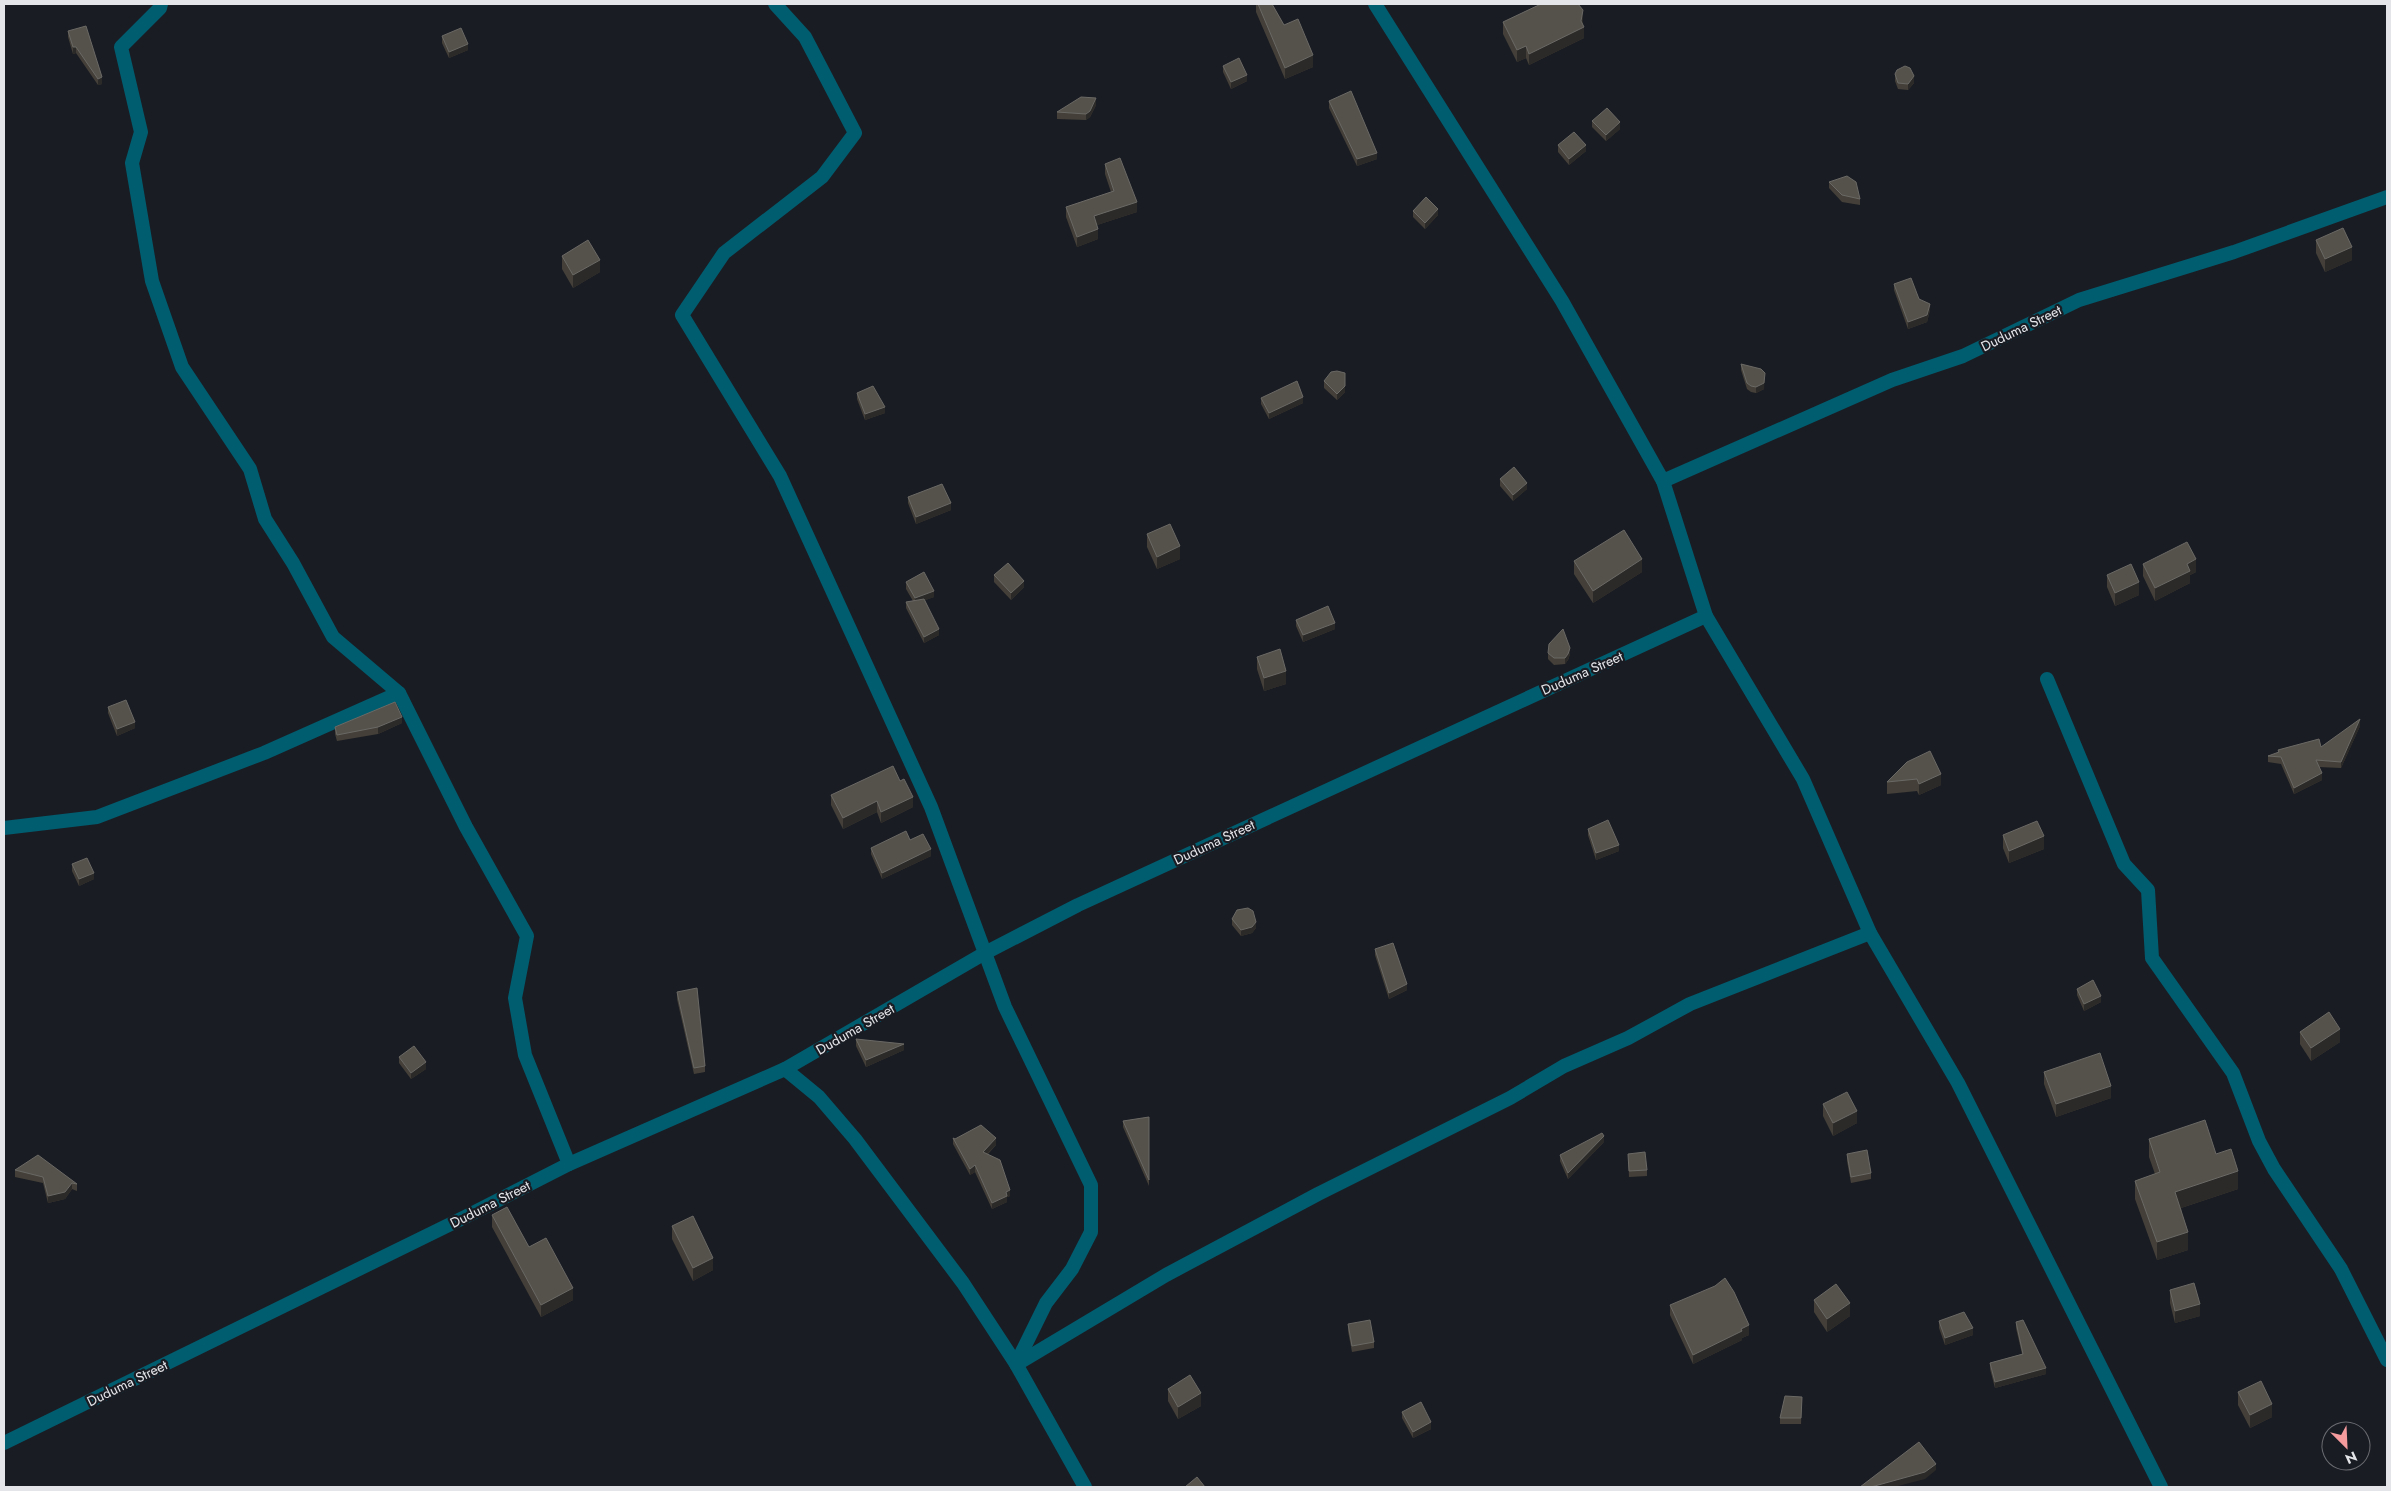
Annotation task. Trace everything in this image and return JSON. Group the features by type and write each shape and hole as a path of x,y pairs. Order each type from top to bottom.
{"street":[{"path":"161,4 160,8 122,47 141,132 132,163 152,281 182,367 250,469 265,519 293,563 333,637 399,693 466,827 527,936 514,998 525,1055 569,1164"},
{"path":"775,4 805,37 855,133 822,177 724,254 682,314 780,476 931,807 1006,1007 1091,1186 1091,1232 1072,1269 1046,1304 1016,1364"},
{"path":"1375,4 1557,293 1663,481 1706,616 1804,779 1870,933 1958,1083 2161,1487"},
{"name":"Duduma Street","path":"1663,481 1892,380 1963,356 2079,300 2234,252 2387,197"},
{"name":"Duduma Street","path":"4,1443 569,1164 785,1069 985,953 1078,905 1706,616"},
{"path":"2047,679 2124,864 2148,890 2152,958 2233,1072 2259,1141 2274,1169 2341,1269 2387,1360"},
{"path":"4,828 97,817 264,753 399,693"},
{"path":"1016,1364 1166,1275 1318,1194 1510,1098 1564,1066 1628,1038 1690,1004 1870,933"},
{"path":"785,1069 819,1097 855,1139 963,1284 1016,1364 1085,1487"}],"building":[{"path":"1258,4 1272,4 1284,25 1298,19 1313,55 1285,68"},
{"path":"1541,4 1578,4 1583,10 1581,21 1584,27 1529,54 1526,46 1517,50 1503,22"},
{"path":"86,26 102,77 98,79 76,47 73,47 68,31"},
{"path":"461,28 468,44 449,52 442,36"},
{"path":"1239,58 1247,75 1231,82 1223,66"},
{"path":"1905,66 1910,68 1914,76 1908,84 1898,83 1895,74 1897,70"},
{"path":"1351,91 1377,153 1357,159 1329,101"},
{"path":"1081,97 1096,98 1090,111 1086,114 1057,112"},
{"path":"1607,108 1620,122 1606,135 1592,121"},
{"path":"1574,132 1586,145 1569,159 1558,145"},
{"path":"1120,158 1137,202 1094,216 1098,229 1077,237 1066,207 1114,191 1105,164"},
{"path":"1847,176 1856,182 1860,199 1842,195 1829,182"},
{"path":"1426,197 1438,209 1425,223 1413,211"},
{"path":"2343,228 2352,247 2325,259 2316,240"},
{"path":"588,240 600,260 573,275 562,256"},
{"path":"1911,278 1919,299 1930,304 1927,315 1908,322 1894,284"},
{"path":"1741,364 1761,369 1765,373 1764,383 1756,387 1747,383"},
{"path":"1331,372 1345,373 1345,386 1337,394 1324,381"},
{"path":"1297,381 1303,397 1269,413 1261,398"},
{"path":"873,386 885,407 865,414 857,393"},
{"path":"1514,467 1527,483 1513,495 1500,479"},
{"path":"942,484 951,503 916,517 908,497"},
{"path":"1170,524 1180,546 1157,557 1147,534"},
{"path":"1624,530 1642,559 1593,591 1574,561"},
{"path":"2187,542 2196,559 2187,564 2190,571 2155,588 2143,564"},
{"path":"1008,563 1024,581 1011,593 994,575"},
{"path":"2131,564 2139,582 2115,593 2107,575"},
{"path":"924,572 934,591 915,598 906,582"},
{"path":"924,599 939,629 924,637 906,602"},
{"path":"1328,606 1335,623 1303,635 1296,620"},
{"path":"1563,629 1570,648 1565,658 1554,658 1548,653 1549,644"},
{"path":"1280,649 1286,671 1264,678 1257,657"},
{"path":"126,700 135,722 117,729 108,707"},
{"path":"395,702 402,717 378,727 337,735 335,727"},
{"path":"2360,719 2341,762 2316,760 2322,773 2294,788 2281,757 2268,756 2279,752 2278,750 2319,739 2321,747"},
{"path":"1930,751 1941,774 1919,784 1917,779 1887,782 1907,762"},
{"path":"893,766 900,781 904,779 913,797 881,812 877,801 843,818 831,795"},
{"path":"1608,820 1619,845 1596,853 1588,829"},
{"path":"2037,821 2044,836 2009,851 2003,835"},
{"path":"906,831 910,840 923,834 931,849 882,873 871,848"},
{"path":"87,858 94,873 79,879 72,864"},
{"path":"1248,908 1253,911 1256,922 1252,927 1241,930 1232,919 1237,910"},
{"path":"1393,943 1407,984 1389,993 1375,949"},
{"path":"2093,980 2101,996 2084,1004 2077,989"},
{"path":"697,988 705,1066 694,1068 677,992"},
{"path":"2329,1012 2340,1029 2311,1048 2300,1032"},
{"path":"856,1039 904,1044 866,1060"},
{"path":"414,1046 426,1062 411,1073 399,1057"},
{"path":"2100,1053 2111,1086 2056,1104 2044,1072"},
{"path":"1847,1092 1857,1111 1833,1123 1823,1104"},
{"path":"1149,1117 1149,1180 1123,1121"},
{"path":"2205,1120 2216,1154 2231,1149 2238,1171 2175,1192 2188,1232 2157,1242 2135,1181 2160,1172 2149,1139"},
{"path":"981,1125 996,1138 983,1152 1000,1160 1010,1190 1006,1192 1007,1196 992,1203 975,1165 970,1169 953,1138 955,1139"},
{"path":"1602,1133 1604,1136 1568,1173 1560,1155"},
{"path":"1867,1150 1871,1173 1851,1177 1847,1154"},
{"path":"1645,1152 1647,1170 1629,1171 1628,1154"},
{"path":"38,1155 77,1184 72,1183 65,1192 48,1196 43,1177 15,1170"},
{"path":"507,1207 529,1247 546,1238 573,1288 541,1305 492,1215"},
{"path":"693,1216 713,1258 693,1268 672,1226"},
{"path":"1725,1278 1734,1292 1749,1325 1741,1329 1742,1331 1693,1355 1670,1305 1715,1286"},
{"path":"2194,1283 2200,1304 2175,1311 2170,1290"},
{"path":"1836,1284 1850,1303 1827,1319 1814,1300"},
{"path":"1964,1312 1973,1328 1945,1338 1939,1321"},
{"path":"1370,1320 1374,1342 1352,1346 1348,1324"},
{"path":"2023,1320 2046,1368 1995,1382 1990,1363 2023,1354 2016,1322"},
{"path":"1190,1375 1201,1393 1178,1407 1168,1389"},
{"path":"2261,1381 2272,1404 2250,1415 2238,1392"},
{"path":"1785,1396 1802,1397 1801,1418 1780,1418"},
{"path":"1421,1402 1431,1422 1413,1432 1402,1412"},
{"path":"1919,1442 1936,1464 1925,1472 1871,1487 1860,1487"},
{"path":"1197,1477 1205,1487 1185,1487"}]}
